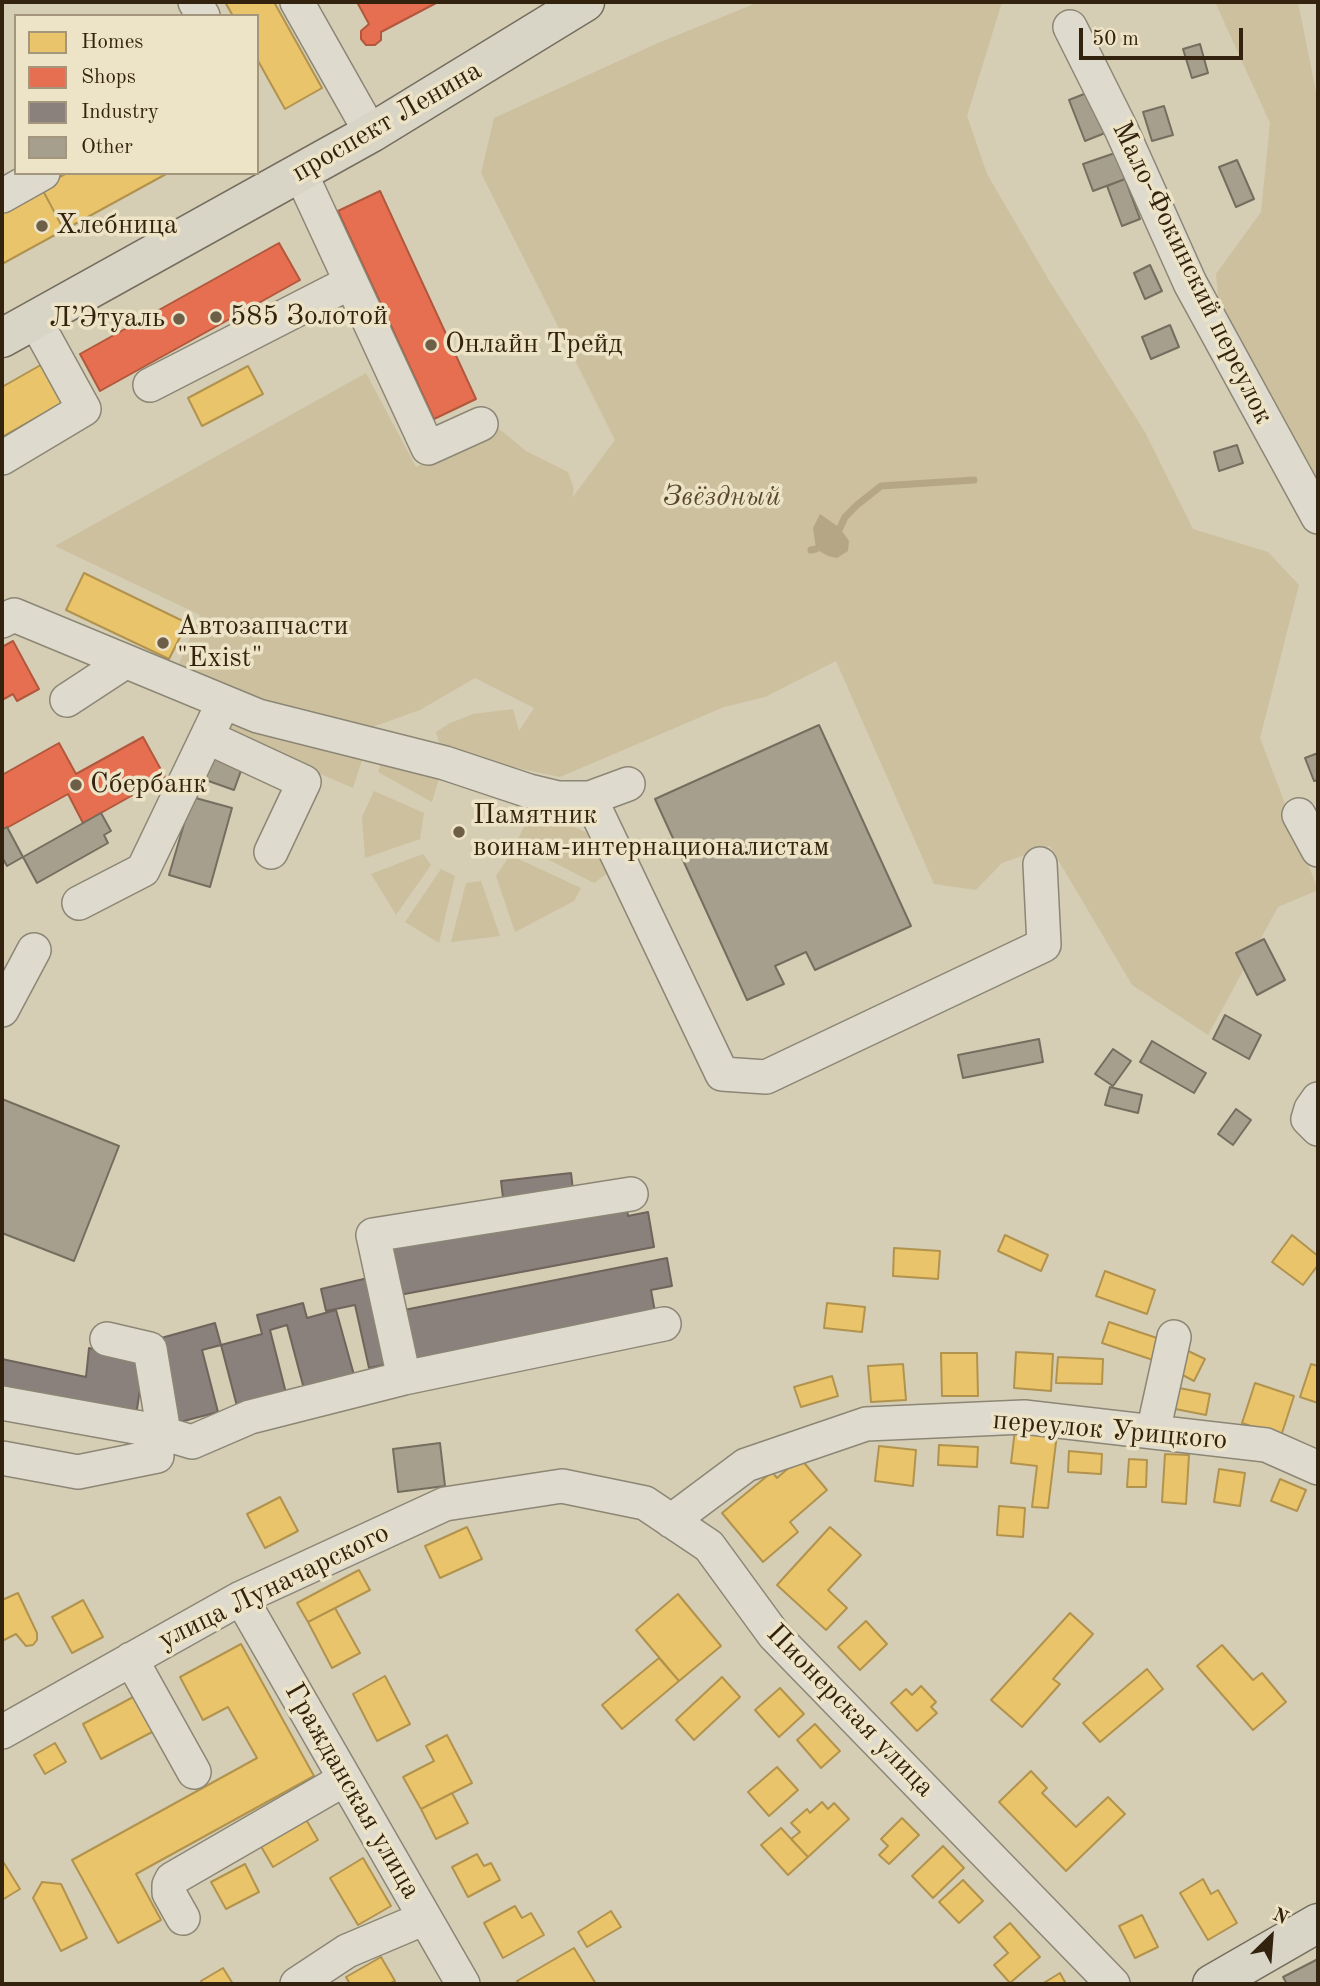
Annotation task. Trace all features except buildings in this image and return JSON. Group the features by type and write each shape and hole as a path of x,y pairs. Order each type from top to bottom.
{"main road":[{"name":"проспект Ленина","path":"2,338 371,133 585,2"},
{"path":"1212,1984 1318,1923"}],"street":[{"path":"298,2 371,133"},
{"name":"Мало-Фокинский переулок","path":"1070,27 1121,129 1190,283 1318,517"},
{"path":"300,172 428,448 481,425"},
{"path":"2,196 39,175"},
{"path":"150,385 351,282"},
{"path":"2,458 85,409 35,320"},
{"path":"2,621 14,615 258,716 445,763 539,794 558,798 590,798 628,784"},
{"path":"67,700 125,662"},
{"path":"79,903 144,870 223,703"},
{"path":"207,737 304,782 271,852"},
{"path":"590,798 722,1074 766,1077 1044,945 1040,864"},
{"path":"1299,815 1318,850"},
{"path":"2,1010 34,950"},
{"path":"1318,1100 1308,1119 1318,1129"},
{"path":"404,1378 373,1235 631,1194"},
{"path":"2,1403 152,1430 192,1442 250,1418 404,1378 664,1324"},
{"path":"1153,1432 1174,1337"},
{"path":"107,1339 150,1349 162,1421 152,1430"},
{"name":"переулок Урицкого","path":"671,1521 746,1465 866,1424 1024,1417 1266,1445 1318,1468"},
{"path":"2,1458 78,1472 157,1456 152,1430"},
{"name":"Пионерская улица","path":"562,1486 645,1503 709,1546 774,1635 1113,1984"},
{"name":"улица Луначарского","path":"2,1732 241,1598 445,1504 562,1486"},
{"name":"Гражданская улица","path":"241,1598 463,1984"},
{"path":"131,1660 194,1772"},
{"path":"183,1919 169,1893 172,1880 345,1779"},
{"path":"297,1984 347,1951 425,1918"}],"green space":[{"name":"Звёздный","path":"759,2 1002,2 967,116 987,174 1050,282 1145,432 1193,529 1268,552 1299,585 1260,738 1318,890 1278,907 1208,1035 1132,985 1050,846 1002,863 976,890 934,884 836,661 765,697 724,707 560,777 512,767 479,769 441,749 436,732 473,714 513,709 519,731 534,708 475,678 420,710 364,730 174,675 200,615 55,546 366,373 416,467 498,428 526,451 568,472 574,489 572,498 615,440 481,173 494,118 658,43"},
{"path":"1215,2 1298,2 1318,102 1318,490 1221,327 1216,274 1261,212 1270,123"},
{"path":"236,718 365,751 353,788 225,733"},
{"path":"382,760 440,775 432,802 378,772"},
{"path":"374,791 424,813 420,839 365,858 362,817"},
{"path":"533,808 594,836 609,872 594,883 516,843"},
{"path":"423,854 431,865 396,915 371,874"},
{"path":"510,855 581,888 574,901 515,932 496,876"},
{"path":"441,869 455,876 439,943 405,922"},
{"path":"481,881 500,936 451,942 466,883"}],"shaded area":[{"path":"820,514 840,528 849,541 848,551 837,558 816,549 813,528"}],"waterway":[{"path":"840,528 845,517 881,486 974,480"},
{"path":"811,550 816,549"}],"place":[{"name":"Хлебница","path":"42,226"},
{"name":"585 Золотой","path":"216,317"},
{"name":"Л’Этуаль","path":"179,319"},
{"name":"Онлайн Трейд","path":"431,345"},
{"name":"Автозапчасти \"Exist\"","path":"163,643"},
{"name":"Сбербанк","path":"76,785"},
{"name":"Памятник воинам-интернационалистам","path":"459,832"}]}
